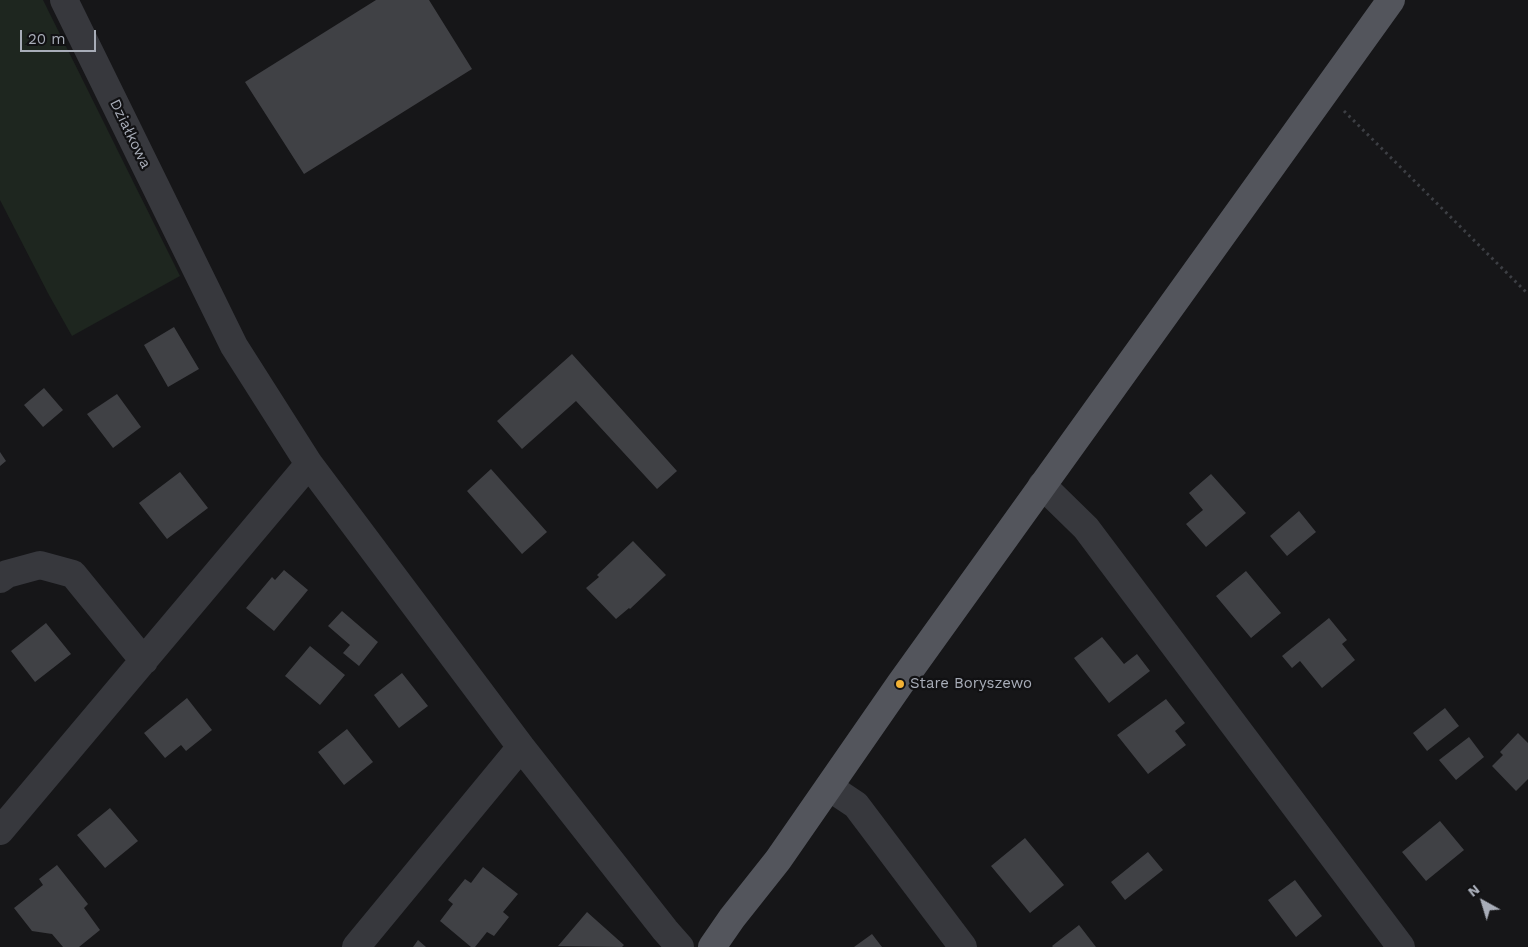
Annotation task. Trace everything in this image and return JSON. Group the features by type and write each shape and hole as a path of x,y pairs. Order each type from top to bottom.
{"main road":[{"path":"712,947 732,918 778,860 900,684 1391,0"}],"street":[{"name":"Działkowa","path":"64,0 234,346 309,464 521,746 680,947"},
{"path":"0,831 309,464"},
{"path":"1042,485 1086,528 1400,947"},
{"path":"0,579 7,574 40,565 73,574 144,661"},
{"path":"356,947 521,746"},
{"path":"829,787 856,805 963,947"}],"path":[{"path":"1325,92 1528,294"}],"shaded area":[{"path":"0,0 43,0 180,276 72,336 0,200"}],"building":[{"path":"376,0 429,0 472,69 304,174 245,82"},
{"path":"174,327 199,369 168,387 144,345"},
{"path":"572,354 677,471 657,489 576,401 522,449 497,421"},
{"path":"44,388 63,410 43,427 24,405"},
{"path":"117,394 141,427 113,448 87,414"},
{"path":"0,452 6,461 0,466"},
{"path":"491,469 547,532 522,554 467,491"},
{"path":"180,472 208,508 167,539 139,503"},
{"path":"1211,474 1246,513 1206,547 1186,524 1203,510 1189,493"},
{"path":"1299,511 1316,532 1287,556 1270,536"},
{"path":"633,541 666,575 630,609 616,619 586,588"},
{"path":"284,570 308,590 274,631 246,608 272,577 275,580"},
{"path":"1246,571 1281,613 1251,638 1216,596"},
{"path":"342,611 378,642 359,666 343,653 350,645 328,626"},
{"path":"1329,618 1347,640 1342,644 1355,660 1322,688 1300,661 1292,668 1282,656"},
{"path":"46,623 71,654 35,682 11,651"},
{"path":"1102,637 1124,664 1137,654 1150,671 1109,703 1074,658"},
{"path":"310,646 345,675 320,705 285,676"},
{"path":"402,673 428,706 399,728 374,695"},
{"path":"187,698 212,730 186,751 181,745 165,758 144,733"},
{"path":"1166,699 1185,723 1175,731 1186,745 1148,774 1117,735"},
{"path":"1445,708 1459,726 1427,751 1413,733"},
{"path":"347,729 373,762 344,785 318,752"},
{"path":"1518,733 1528,743 1528,779 1516,791 1492,766 1503,755 1500,752"},
{"path":"1469,737 1484,757 1456,780 1439,760"},
{"path":"110,808 138,841 105,868 77,835"},
{"path":"1440,821 1464,850 1426,881 1402,852"},
{"path":"1025,838 1064,885 1030,913 991,866"},
{"path":"1148,852 1163,870 1125,900 1111,882"},
{"path":"57,865 88,904 84,908 100,930 79,947 63,947 52,934 32,931 14,908 43,885 39,879"},
{"path":"483,867 518,894 503,912 509,917 494,936 487,932 475,947 471,947 440,921 453,904 448,900 465,879 471,883"},
{"path":"1295,880 1322,916 1296,937 1268,900"},
{"path":"587,912 624,945 622,947 558,946"},
{"path":"1079,925 1096,947 1052,946"},
{"path":"872,934 882,947 854,947"},
{"path":"418,940 426,947 413,947"}],"place":[{"name":"Stare Boryszewo","path":"900,684"}]}
